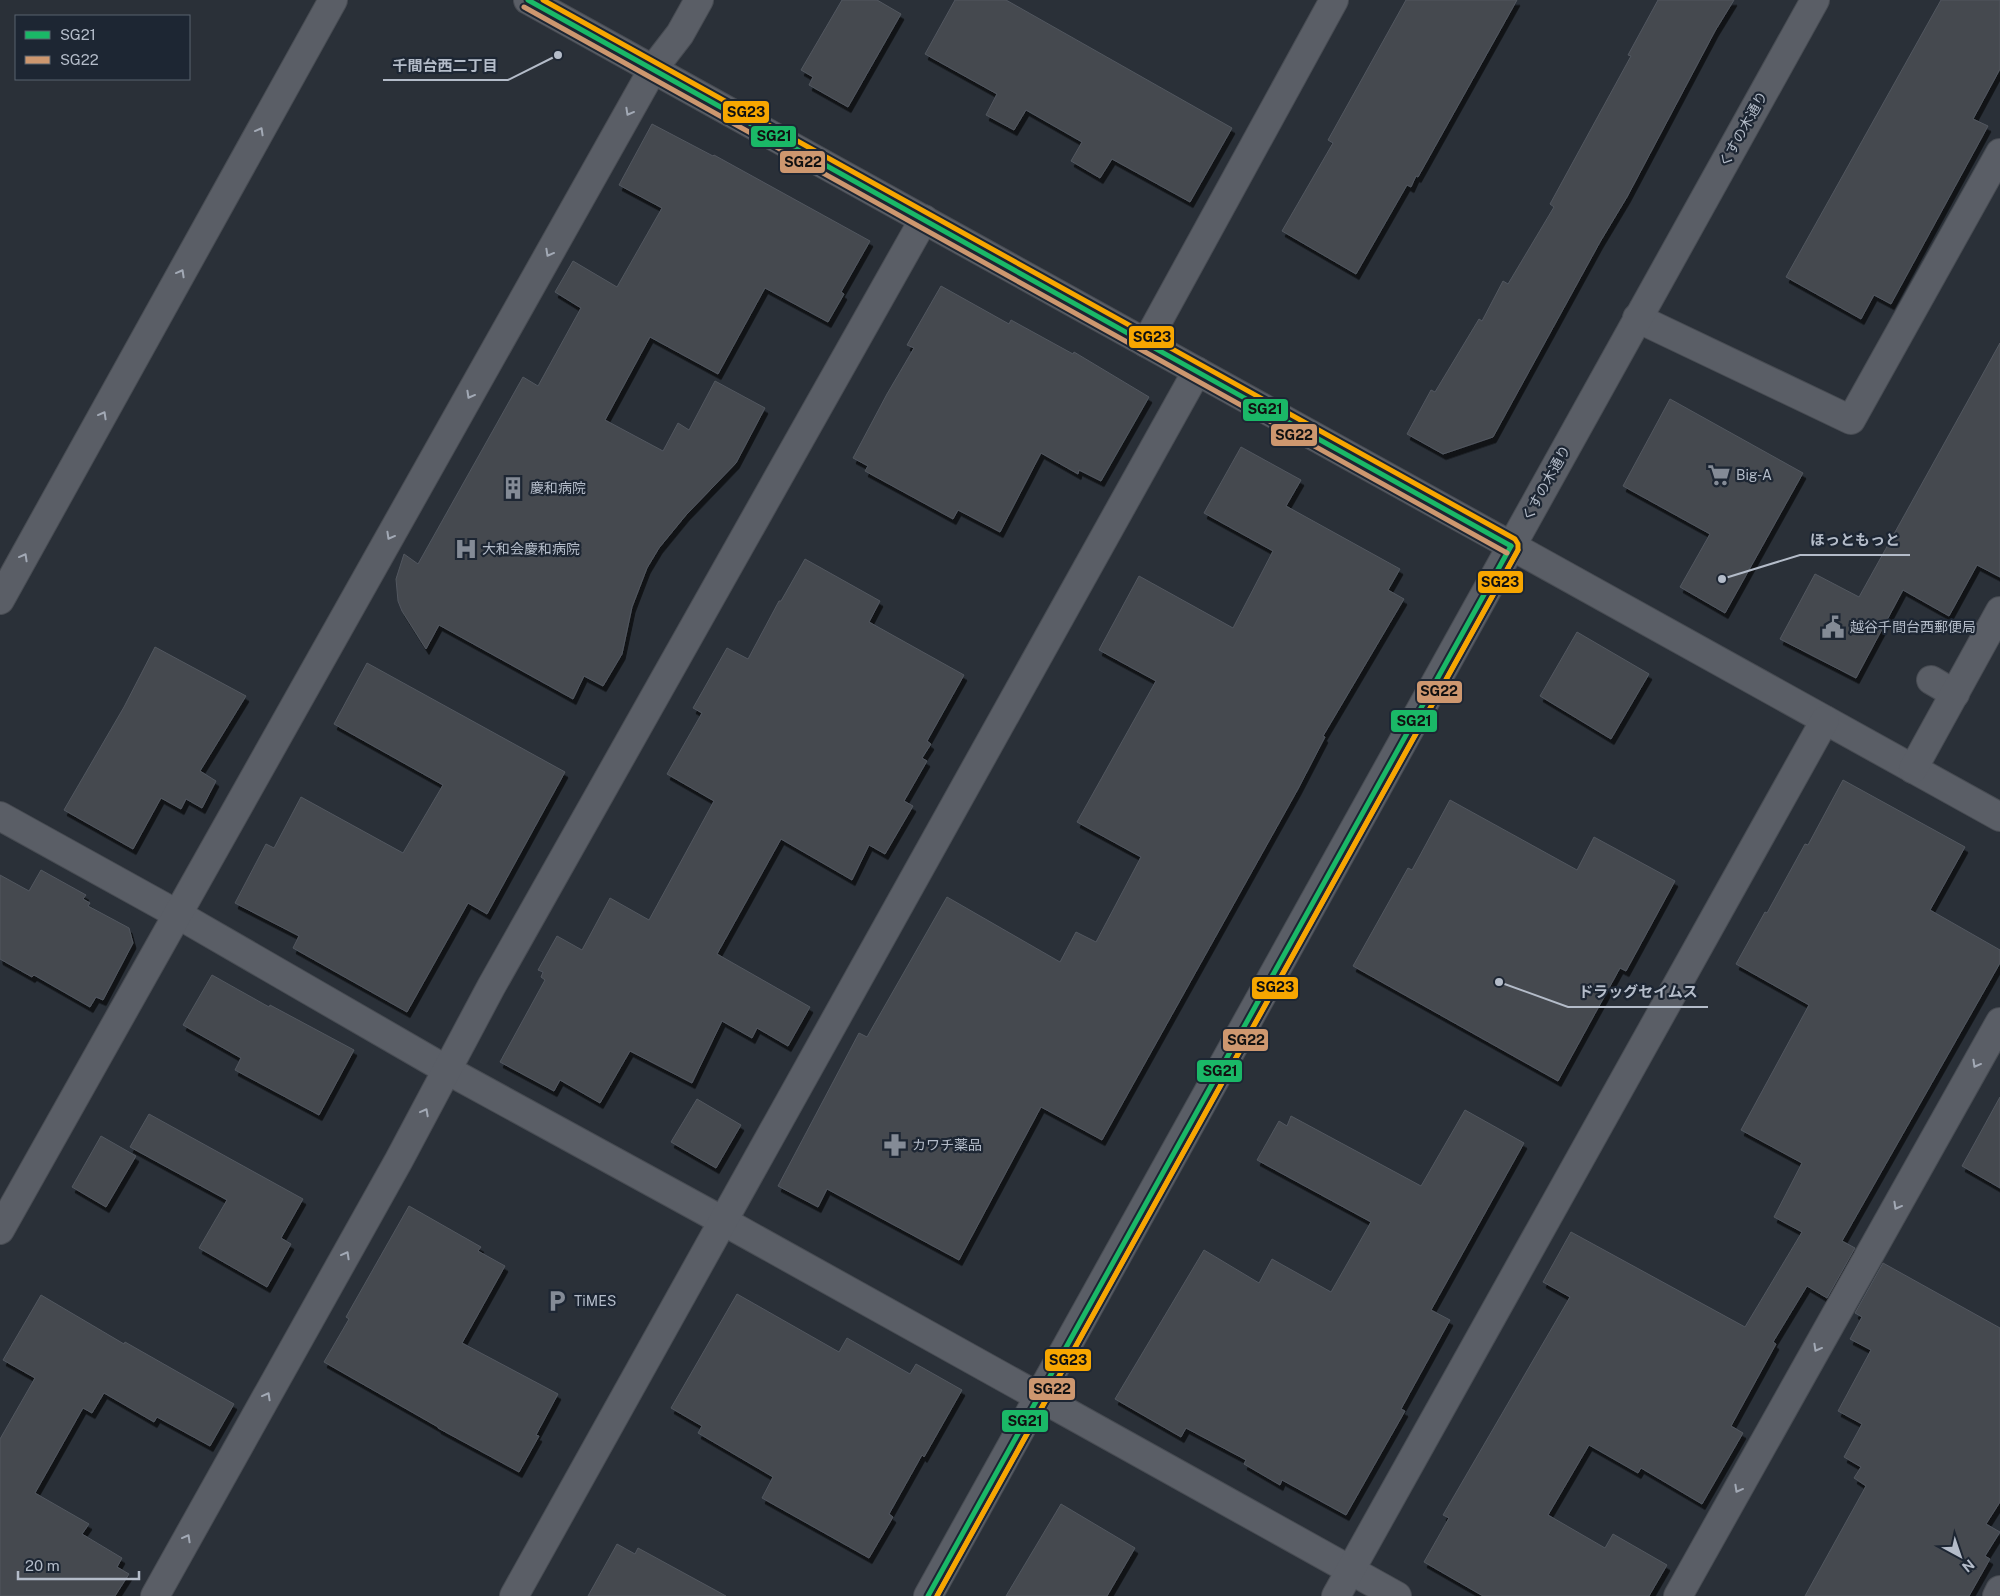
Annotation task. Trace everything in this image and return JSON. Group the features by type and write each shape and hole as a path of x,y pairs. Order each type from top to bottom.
{"street":[{"path":"0,600 333,0"},
{"path":"528,0 2000,817"},
{"path":"0,1230 653,69 680,34 699,0"},
{"path":"1146,343 1334,0"},
{"name":"くすの木通り","path":"928,1596 1815,0"},
{"path":"1637,318 1851,420 2000,153"},
{"path":"155,1596 448,1070 491,987 924,219"},
{"path":"514,1596 1196,371"},
{"path":"1913,769 2000,611"},
{"path":"1931,680 1954,694"},
{"path":"1336,1596 1826,720"},
{"path":"0,816 177,914 448,1070 1397,1596"},
{"path":"1678,1596 2000,1022"},
{"path":"1997,1596 2000,1590"}],"building":[{"path":"842,0 877,0 901,14 848,107 809,85 813,77 801,70"},
{"path":"955,0 1006,0 1232,128 1190,202 1112,159 1100,178 1071,161 1082,142 1026,110 1014,130 986,115 997,94 925,54"},
{"path":"1406,0 1517,0 1418,177 1416,176 1411,187 1407,185 1356,274 1282,231 1333,143 1328,140"},
{"path":"1658,0 1734,0 1715,31 1627,197 1600,242 1493,437 1443,454 1407,434 1431,390 1435,392 1479,319 1482,321 1503,281 1508,284 1554,207 1550,204 1631,56 1628,55"},
{"path":"1941,0 2000,0 2000,69 1973,119 1988,126 1891,304 1874,295 1861,319 1786,277"},
{"path":"652,124 714,155 870,241 841,292 844,294 828,322 765,288 718,374 650,337 605,420 663,451 678,423 689,430 715,381 765,408 736,463 686,515 659,548 647,568 632,607 622,654 603,686 584,676 573,699 439,625 426,649 402,611 398,601 396,579 404,554 418,564 523,377 538,386 581,308 555,292 573,261 617,287 662,208 619,185"},
{"path":"941,286 1009,324 1011,320 1073,354 1074,352 1149,397 1101,481 1079,470 1078,474 1041,453 1000,532 958,510 953,519 865,471 868,466 853,458 914,348 907,345"},
{"path":"2000,343 2000,577 1977,565 1949,616 1903,590 1856,678 1780,639 1815,574 1859,597"},
{"path":"1670,399 1803,473 1725,613 1680,587 1710,534 1623,486"},
{"path":"1241,447 1301,480 1286,506 1400,569 1388,590 1404,599 1323,736 1325,737 1298,789 1102,1140 1041,1107 959,1260 827,1189 818,1207 778,1186 859,1033 867,1037 947,897 1060,962 1076,932 1096,942 1141,857 1077,822 1156,681 1099,650 1139,576 1233,628 1273,551 1204,513"},
{"path":"805,559 880,601 869,622 964,675 927,741 931,744 922,758 927,761 904,801 913,806 885,854 869,845 852,880 781,839 717,954 810,1007 788,1046 757,1028 752,1038 722,1021 692,1083 630,1051 600,1103 560,1080 554,1091 500,1062 545,980 541,977 543,972 538,970 557,936 582,950 610,898 649,920 714,801 667,774 702,713 693,708 727,648 748,659 779,601 781,601"},
{"path":"1577,632 1649,674 1611,739 1540,696"},
{"path":"155,647 246,696 200,771 216,781 202,808 186,799 181,809 161,798 133,849 64,810 124,707"},
{"path":"367,663 565,772 487,914 468,903 407,1012 293,948 299,936 235,903 266,844 274,848 301,797 403,853 443,785 334,724"},
{"path":"1843,780 1965,847 1930,910 2000,950 2000,963 1842,1241 1855,1248 1827,1298 1807,1286 1773,1342 1776,1344 1731,1426 1743,1433 1702,1504 1641,1468 1638,1473 1589,1445 1548,1515 1605,1548 1613,1534 1667,1565 1649,1596 1483,1596 1424,1562 1449,1518 1443,1515 1570,1297 1543,1282 1571,1232 1745,1327 1802,1232 1774,1217 1802,1163 1741,1130 1809,1005 1736,964 1805,844 1808,845"},
{"path":"1450,800 1577,870 1594,837 1675,881 1626,971 1620,968 1558,1081 1353,966 1408,868 1412,870"},
{"path":"41,870 86,895 83,899 90,903 88,906 129,928 133,943 103,1000 96,997 90,1007 34,975 32,977 0,959 0,875 29,891"},
{"path":"212,975 269,1007 270,1005 354,1050 319,1115 235,1070 241,1058 183,1025"},
{"path":"2000,1097 2000,1188 1962,1166"},
{"path":"697,1099 741,1125 716,1168 671,1142"},
{"path":"1465,1110 1524,1143 1431,1310 1450,1320 1401,1409 1405,1411 1346,1515 1282,1480 1280,1485 1244,1464 1246,1460 1186,1428 1181,1437 1115,1399 1204,1250 1259,1283 1272,1259 1331,1292 1371,1222 1257,1160 1279,1121 1287,1126 1291,1116 1421,1186"},
{"path":"149,1114 303,1199 281,1238 291,1244 267,1287 199,1248 227,1200 130,1147"},
{"path":"101,1136 136,1156 106,1207 72,1187"},
{"path":"409,1206 481,1247 478,1251 505,1266 462,1343 558,1394 536,1435 539,1436 519,1472 324,1362 349,1319 346,1317"},
{"path":"1883,1263 2000,1328 2000,1502 1986,1524 2000,1532 1985,1556 1990,1559 1969,1596 1805,1596 1866,1486 1854,1478 1861,1467 1844,1457 1862,1424 1838,1411 1871,1350 1850,1339 1862,1317 1855,1313"},
{"path":"737,1294 839,1352 847,1338 910,1374 916,1364 962,1390 889,1514 893,1517 869,1558 762,1498 773,1477 698,1433 702,1426 671,1408"},
{"path":"41,1295 124,1344 125,1342 234,1404 210,1446 157,1417 154,1422 104,1393 92,1413 83,1408 35,1493 89,1524 82,1534 122,1558 117,1567 129,1574 115,1596 0,1596 0,1439 35,1378 3,1360"},
{"path":"1061,1504 1135,1548 1107,1596 1006,1596"},
{"path":"617,1544 635,1554 638,1548 726,1596 588,1596"}],"transit line":[{"name":"SG21","path":"528,0 1511,546"},
{"name":"SG23","path":"543,0 1515,539 1518,544 1518,550 937,1596"},
{"name":"SG22","path":"524,7 1507,553"},
{"name":"SG21","path":"928,1596 1511,546"},
{"name":"SG22","path":"937,1596 1518,550"}],"place":[{"name":"千間台西二丁目","path":"558,55"},
{"name":"Big-A","path":"1719,475"},
{"name":"慶和病院","path":"513,488"},
{"name":"大和会慶和病院","path":"466,549"},
{"name":"ほっともっと","path":"1722,579"},
{"name":"越谷千間台西郵便局","path":"1833,627"},
{"name":"ドラッグセイムス","path":"1499,982"},
{"name":"カワチ薬品","path":"895,1145"},
{"name":"TiMES","path":"557,1301"}]}
